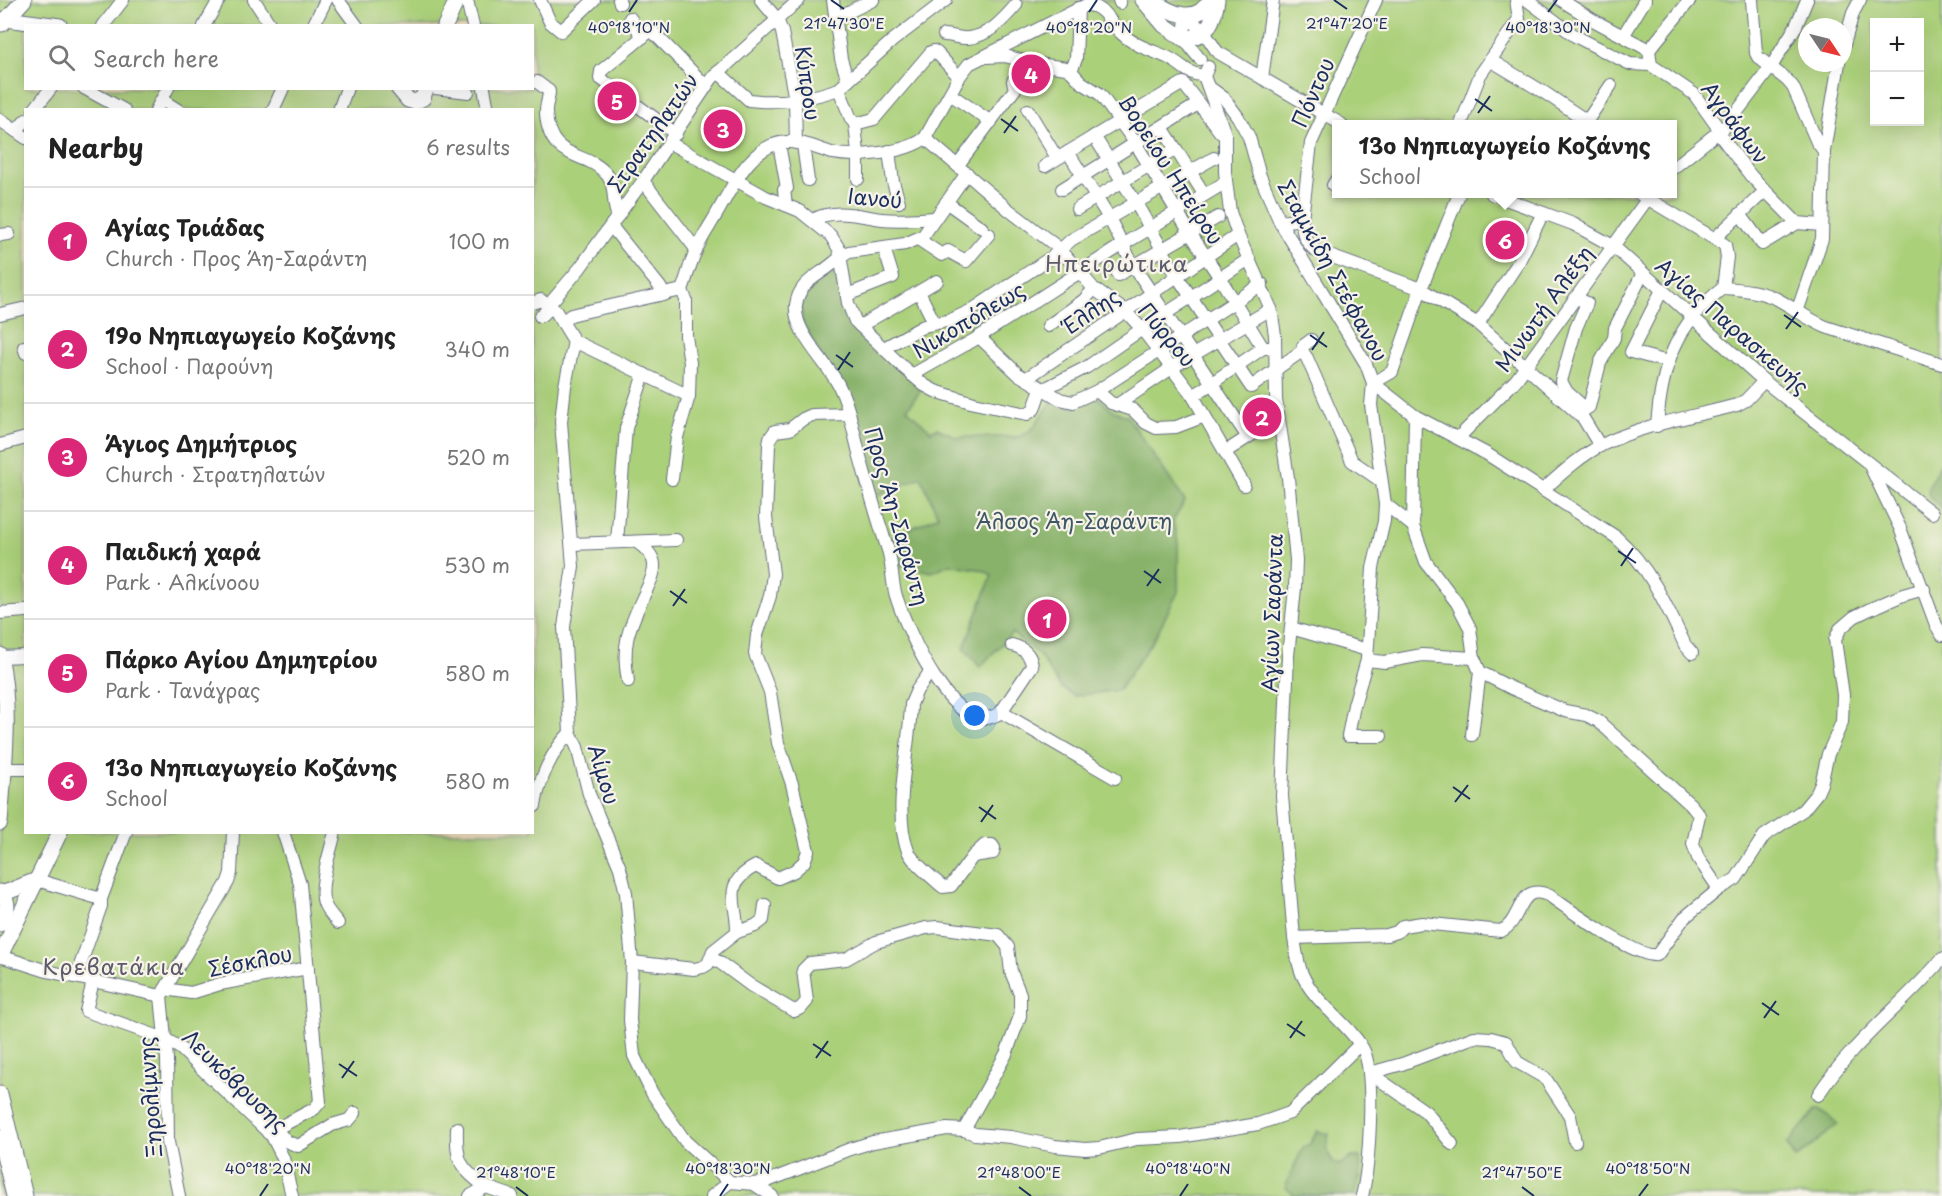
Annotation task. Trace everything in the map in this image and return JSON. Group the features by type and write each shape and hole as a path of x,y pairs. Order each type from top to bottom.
{"main road":[{"path":"3,23 9,0"},
{"path":"3,23 24,0"},
{"path":"24,0 24,12 31,21"},
{"path":"446,24 457,0"},
{"path":"1143,0 1164,25 1184,39 1204,32 1214,19 1217,0"},
{"path":"1152,0 1180,10 1204,9 1210,0"},
{"path":"3,23 31,21 48,24"},
{"path":"409,99 423,98 425,90"},
{"path":"0,656 7,711 0,823"},
{"path":"0,956 59,834"},
{"path":"3,918 7,901 1,892 37,880"},
{"path":"3,918 27,901"},
{"path":"1,1105 25,1196"},
{"path":"0,1138 14,1196"}],"street":[{"path":"105,24 123,0"},
{"path":"205,24 219,0"},
{"path":"254,0 270,24"},
{"path":"314,24 326,0"},
{"path":"338,0 356,24"},
{"path":"467,0 473,24"},
{"path":"540,0 550,22 561,31 594,0"},
{"name":"Κύπρου","path":"761,0 777,20 782,32 808,180"},
{"name":"Στρατηλατών","path":"541,306 614,221 673,138 706,86 718,72 799,0"},
{"path":"833,0 844,85 851,119 855,124 858,179"},
{"path":"836,18 873,0"},
{"path":"718,72 749,100 795,100 844,85 892,41 946,0"},
{"path":"1262,78 1273,0"},
{"name":"Πόντου","path":"1302,219 1311,143 1376,0"},
{"path":"1468,120 1480,75 1519,19 1516,0"},
{"path":"1527,0 1575,36 1630,64 1651,65 1649,50 1690,0"},
{"path":"1623,36 1645,0"},
{"path":"1752,0 1756,53 1793,87 1817,142 1824,151"},
{"path":"1677,165 1721,132 1771,67 1796,26 1807,0"},
{"path":"1851,18 1860,0"},
{"path":"1564,1 1649,50"},
{"path":"672,479 677,437 689,396 690,363 686,336 686,300 682,290 696,249 737,179 757,155 779,144 800,144 835,153 858,153 889,151 917,144 925,138 959,77 969,64 1090,4 1135,45 1167,57 1185,71 1230,59 1334,120"},
{"path":"944,35 968,38 982,34 1000,24 1016,5"},
{"path":"1071,71 1076,59 1078,8"},
{"path":"1180,10 1184,39 1210,65"},
{"path":"1180,10 1204,32 1210,65"},
{"path":"630,18 643,37"},
{"path":"706,86 651,30 601,71 600,78 673,138 766,197 812,220 831,236 841,256 852,316 912,375 935,391 974,403 1027,414 1034,409 1039,393 1045,388 1087,367 1249,258"},
{"path":"855,124 873,119 931,52 934,51 959,77"},
{"name":"Βορείου Ηπείρου","path":"977,59 1005,56 1027,62 1057,65 1071,71 1081,82 1100,94 1150,165 1176,211 1234,302 1269,348"},
{"path":"1491,60 1545,93 1582,120"},
{"path":"1027,62 1013,81 1015,89 1063,155 1083,176 1109,218 1133,265 1247,436"},
{"name":"Αγίων Σαράντα","path":"1210,65 1213,103 1225,134 1226,182 1230,212 1238,235 1262,284 1271,309 1275,335 1269,348 1275,372 1296,560 1287,664 1282,796 1294,938 1298,961 1306,982 1360,1044"},
{"name":"Σταμκίδη Στέφανου","path":"1210,65 1224,98 1238,117 1249,138 1260,176 1280,222 1346,329 1366,364 1373,383 1371,405 1385,504 1384,520 1373,568 1367,655 1348,736 1381,736"},
{"name":"Αγράφων","path":"1651,65 1699,99 1728,146 1765,191 1797,224"},
{"path":"1797,312 1822,239 1824,151 1837,72"},
{"path":"537,82 549,91 546,112 548,129 553,138 563,150 597,166 608,175 614,188 614,221 660,287 663,295"},
{"path":"1045,166 1183,83 1220,132 1225,134"},
{"path":"1588,120 1611,85"},
{"path":"841,256 849,252 884,248 922,236 946,202 962,169 1015,89"},
{"path":"36,108 49,90"},
{"path":"88,90 120,108"},
{"path":"159,105 167,90"},
{"path":"274,108 282,90"},
{"path":"340,108 346,90"},
{"path":"452,90 468,92"},
{"path":"484,90 488,108"},
{"path":"950,94 992,122"},
{"path":"1062,189 1198,104"},
{"path":"0,120 21,135"},
{"path":"1162,127 1204,194"},
{"path":"1094,136 1136,203 1177,276 1251,387 1302,351 1303,346 1311,340"},
{"name":"Πύρρου","path":"925,138 1060,249 1094,290 1125,311 1142,329 1193,396 1244,485"},
{"path":"779,144 787,188 784,190 786,205"},
{"path":"1077,209 1176,149"},
{"path":"889,151 893,182 899,202"},
{"path":"884,348 924,326 951,320 972,310 1071,240 1214,158"},
{"path":"643,181 696,249"},
{"name":"Νικοπόλεως","path":"912,375 979,337 1176,211 1226,182"},
{"path":"1715,238 1765,191"},
{"path":"1457,198 1421,289 1392,372 1373,383 1414,416 1505,465 1616,537 1645,568 1685,645 1692,653"},
{"name":"Αγίας Παρασκευής","path":"1503,198 1573,224 1613,246 1764,381 1932,513"},
{"name":"Μινωτή Αλέξη","path":"1458,438 1501,397 1527,367 1577,298 1644,198"},
{"path":"1651,198 1715,238 1726,248 1723,288 1693,317 1676,340 1668,362 1658,406 1657,426"},
{"path":"918,239 942,255 948,251 966,261 985,231 946,202"},
{"name":"Ιανού","path":"812,220 822,215 838,213 900,220 935,218"},
{"path":"1478,324 1518,263 1543,213"},
{"path":"1740,214 1762,244 1797,224 1822,225"},
{"path":"1118,275 1218,217"},
{"path":"1280,222 1302,219 1304,238 1316,251 1421,289 1478,324 1583,418 1600,446"},
{"name":"Έλλης","path":"1027,378 1238,235"},
{"path":"847,295 893,277 884,248"},
{"name":"Προς Άη-Σαράντη","path":"841,256 802,288 796,305 796,316 808,340 837,381 849,414 873,504 891,560 897,598 920,654 930,672 961,708 971,716 985,719 995,717 1001,712"},
{"path":"1577,298 1587,303 1576,328 1561,381 1567,392 1586,409 1589,407 1600,363 1614,338 1615,328 1643,273"},
{"path":"860,326 937,281"},
{"path":"979,337 1006,364 1060,399 1073,402 1097,390 1262,284"},
{"path":"1723,288 1764,294 1809,320 1841,333 1942,364"},
{"path":"563,321 571,315 682,290"},
{"path":"1048,326 1094,290"},
{"path":"1662,290 1631,352 1668,362"},
{"path":"919,292 934,322"},
{"path":"541,306 563,321 574,341 689,396"},
{"path":"0,314 24,308"},
{"path":"1117,405 1192,355 1271,309"},
{"name":"Αίμου","path":"574,341 561,422 573,578 564,627 570,733 577,747 594,810 624,882 632,962 631,1036 634,1056 643,1077 685,1142 730,1182"},
{"path":"1193,396 1237,366 1269,348"},
{"path":"1302,351 1352,461 1381,481"},
{"path":"618,542 626,428 644,374"},
{"path":"1543,490 1577,461 1600,446 1619,437 1737,405 1746,400 1764,381"},
{"path":"1097,390 1111,403 1133,410 1146,423 1156,428 1170,428 1205,416"},
{"path":"737,932 732,894 740,879 756,866 778,878 787,876 804,862 808,851 792,784 778,743 770,692 755,654 759,626 770,596 773,574 766,518 770,438 775,431 790,429 812,415 849,414"},
{"path":"1414,416 1413,526 1426,562 1465,615 1470,628 1474,658 1480,672 1472,735"},
{"path":"1225,452 1256,432 1280,428"},
{"path":"0,445 24,439"},
{"path":"1869,465 1900,528 1936,625 1942,635"},
{"path":"1385,504 1413,526"},
{"path":"572,544 676,540"},
{"path":"628,681 624,647 630,625 651,578 654,563 638,542"},
{"path":"1294,938 1387,935 1397,932 1403,926 1422,923 1502,931 1513,922 1527,896 1534,892 1543,892 1635,950 1652,956 1658,955 1676,926 1684,918 1719,889 1736,879 1764,836 1811,802 1821,784 1825,762 1838,731 1843,711 1835,640 1840,629 1861,613 1903,595 1924,589"},
{"path":"0,613 24,611"},
{"path":"1291,628 1385,662 1422,655 1474,658"},
{"path":"1012,645 1026,651 1032,659 1032,666 1001,712 1115,778"},
{"path":"0,656 24,656"},
{"path":"930,672 917,690 911,704 902,809 906,844 912,856 943,887 951,886 973,856"},
{"path":"1480,672 1504,686 1564,711 1586,715 1598,721 1613,734 1699,815 1693,844 1698,858 1719,889"},
{"path":"535,806 537,792 544,774 562,742 570,733"},
{"path":"4,769 24,769"},
{"path":"76,977 125,834"},
{"path":"163,992 228,882 231,873 233,834"},
{"path":"284,834 300,884 320,1102 314,1109 272,1131 298,1146 332,1125 349,1120 355,1113"},
{"path":"335,834 323,894 329,913 338,923"},
{"path":"37,880 101,899"},
{"path":"632,962 703,968 720,944 737,932 755,926 763,920 765,905"},
{"path":"711,958 765,995 794,1011 801,1008 807,1001 803,970 810,963 846,959 876,942 926,928 960,929 999,935 1008,947 1011,972 1020,994 1020,1016 1006,1054 964,1130"},
{"name":"Σέσκλου","path":"0,956 47,971 163,992 191,993 220,984 308,968"},
{"path":"1818,1095 1833,1072 1865,1035 1916,987 1942,958"},
{"name":"Λευκόβρυσης","path":"93,981 86,1011 165,1039 180,1048 272,1131 283,1158 292,1196"},
{"name":"Ξηρολίμνης","path":"163,992 168,1142 178,1196"},
{"path":"1370,1073 1423,1057 1474,1037 1506,1042 1517,1062 1545,1078 1570,1116 1575,1142"},
{"path":"712,1196 730,1182 754,1184 873,1142 934,1131 964,1130 975,1134 1011,1137 1055,1146 1085,1149 1137,1139 1180,1137 1258,1124 1290,1113 1360,1044 1365,1052 1370,1073 1367,1168 1362,1196"},
{"path":"1370,1073 1426,1112 1452,1144"},
{"path":"457,1128 456,1148 459,1160 467,1171 486,1187 512,1196"},
{"path":"754,1184 772,1196"},
{"path":"470,1196 486,1187"}],"green space":[{"path":"0,0 1942,0 1942,1196 0,1196"},
{"name":"Άλσος Άη-Σαράντη","path":"837,263 844,305 921,390 907,409 931,431 937,428 957,437 1019,437 1032,429 1052,402 1073,408 1096,396 1112,410 1127,416 1185,501 1173,521 1178,542 1178,592 1155,637 1119,690 1075,696 1060,687 1040,656 1012,633 980,667 964,648 992,575 983,570 949,564 932,572 898,565 889,539 938,516 921,477 875,496 855,420 803,324 801,312 804,295 814,282"},
{"path":"1942,460 1942,509 1929,497 1928,488"},
{"path":"1817,1109 1838,1124 1796,1159 1787,1144"},
{"path":"1317,1131 1329,1134 1327,1143 1329,1156 1339,1165 1352,1157 1360,1157 1361,1175 1354,1196 1295,1196 1285,1187 1303,1147 1310,1144"}],"place":[{"name":"Παιδική χαρά","path":"1031,74"},
{"name":"Πάρκο Αγίου Δημητρίου","path":"617,101"},
{"name":"Άγιος Δημήτριος","path":"723,129"},
{"name":"13ο Νηπιαγωγείο Κοζάνης","path":"1505,240"},
{"name":"19ο Νηπιαγωγείο Κοζάνης","path":"1262,417"},
{"name":"Αγίας Τριάδας","path":"1047,619"}],"district":[{"name":"Ηπειρώτικα","path":"1117,262"},
{"name":"Κρεβατάκια","path":"114,965"}]}
